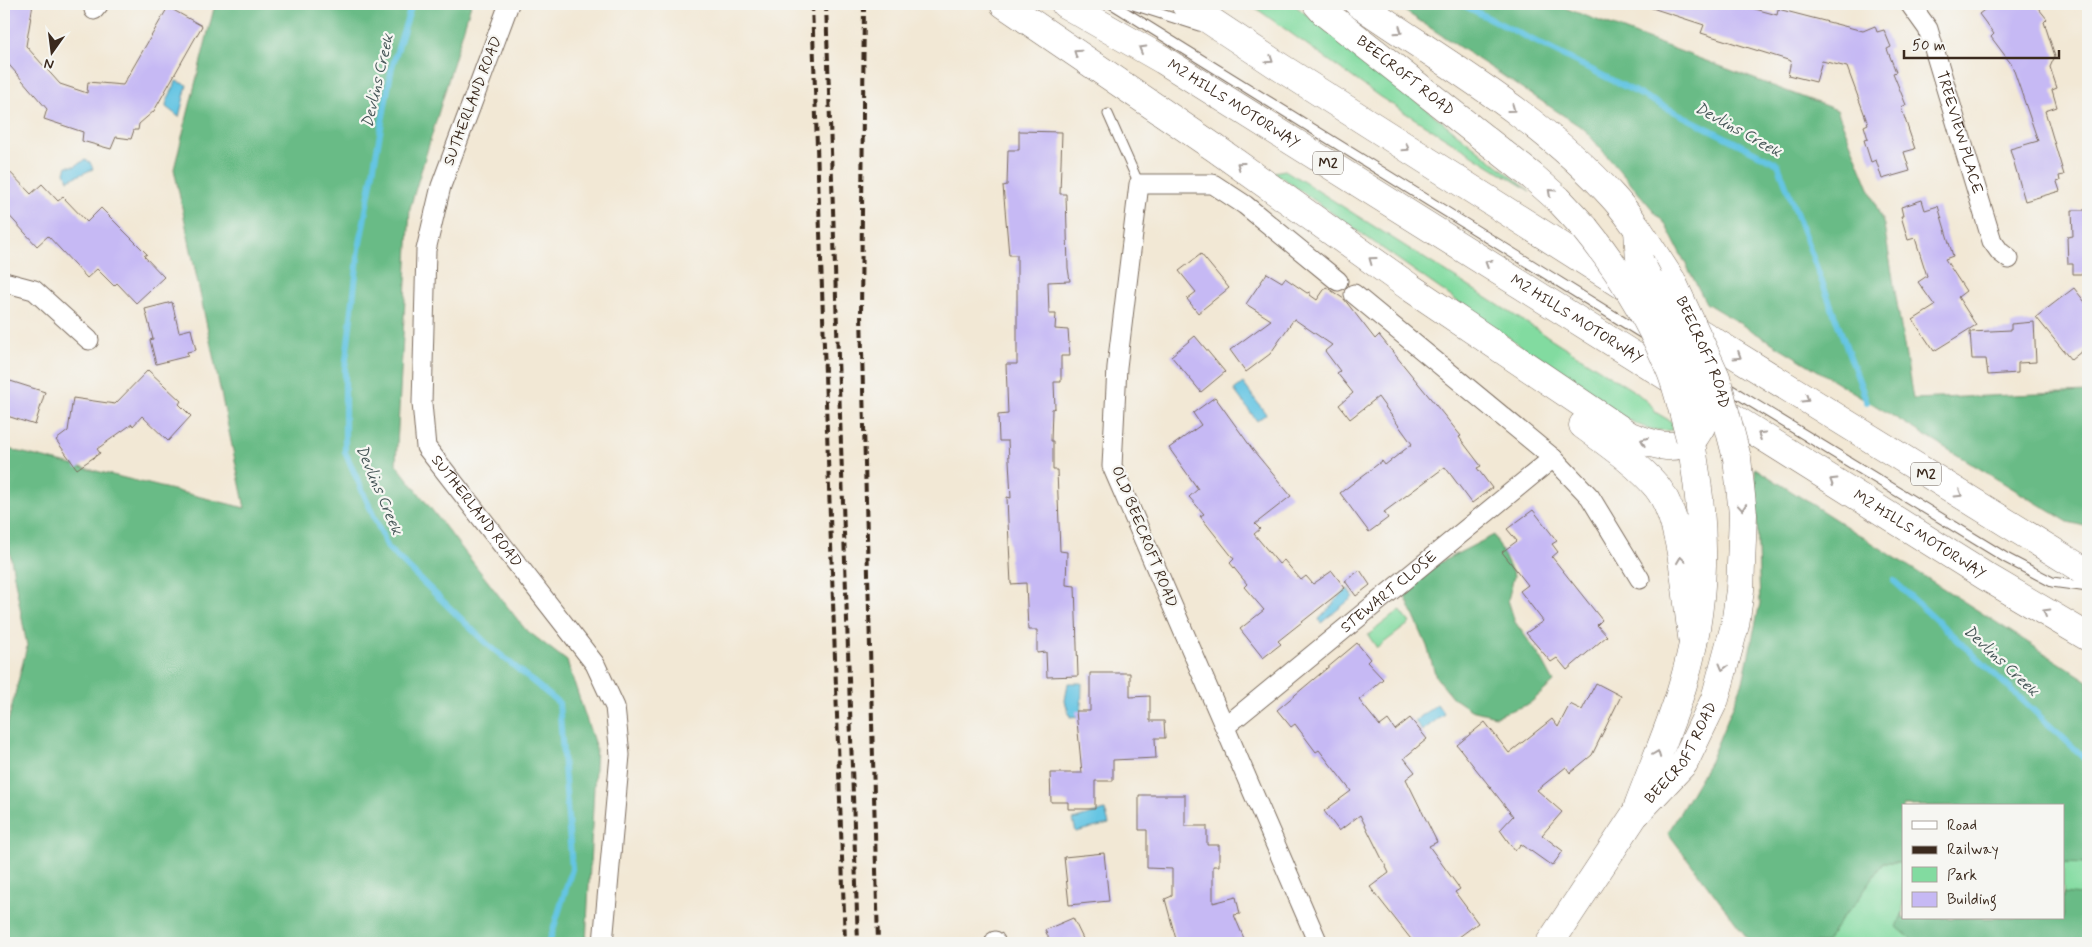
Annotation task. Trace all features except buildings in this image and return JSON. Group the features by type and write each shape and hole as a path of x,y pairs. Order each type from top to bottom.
{"main road":[{"path":"1004,4 1215,148 1412,288 1630,436 1657,447 1677,446 1691,440 1704,419 1699,386 1671,320 1640,262 1638,229"},
{"name":"M2 HILLS MOTORWAY","path":"1065,4 1171,66 1976,571 2088,637"},
{"name":"M2","path":"1185,4 1554,243 2088,573"},
{"name":"BEECROFT ROAD","path":"1317,4 1325,13 1532,176 1558,199 1603,250 1639,305 1671,372 1691,440 1697,470 1704,546 1698,612 1693,643 1681,691 1634,816"},
{"name":"BEECROFT ROAD","path":"1359,4 1539,128 1614,198 1638,229 1672,282 1713,369 1737,458 1743,514 1740,590 1735,625 1715,699 1684,764 1634,816 1550,943"},
{"path":"1412,288 1434,311 1610,445 1657,487 1676,526 1693,643"}],"street":[{"name":"SUTHERLAND ROAD","path":"509,4 441,186 426,250 422,403 425,438 426,447 595,664 615,707 620,755 603,943"},
{"name":"TREEVIEW PLACE","path":"1910,4 1928,29 1992,241 2000,252 2009,259"},
{"path":"1139,184 1213,184 1245,205 1338,281"},
{"name":"OLD BEECROFT ROAD","path":"1139,184 1118,367 1112,466 1226,726 1318,943"},
{"path":"4,282 34,290 89,340"},
{"path":"1354,294 1553,458 1590,497 1640,579"},
{"name":"STEWART CLOSE","path":"1226,726 1553,458"}],"lane":[{"path":"1112,4 1421,194 1763,410 2006,558 2052,582 2088,587"},
{"path":"1130,4 1235,37"},
{"path":"1108,114 1139,184"}],"green space":[{"path":"215,4 471,4 410,208 396,464 525,629 567,661 596,748 586,943 4,943 4,738 27,646 4,521 4,448 245,508 174,169"},
{"path":"1250,4 1293,4 1530,191 1380,97"},
{"path":"1394,4 1554,4 1837,110 1884,225 1913,399 2088,392 2088,527 2068,522 1706,303 1665,224 1584,129"},
{"path":"1285,170 1637,393 1654,408 1655,412 1672,422 1672,430 1647,428 1609,408 1274,172"},
{"path":"1755,468 2088,681 2088,864 2064,863 2064,804 1902,804 1902,862 1883,862 1858,900 1842,918 1825,943 1751,943 1668,833 1710,761 1743,682 1760,603"},
{"path":"1494,535 1514,576 1508,600 1515,622 1541,658 1554,682 1529,704 1495,716 1471,710 1452,697 1436,677 1427,646 1401,587 1439,563"},
{"path":"1400,610 1410,623 1377,648 1368,635"},
{"path":"1883,862 1902,862 1902,920 2064,920 2064,863 2088,864 2088,943 1756,943"},
{"path":"2064,893 2088,896 2088,943 1916,943 1897,927 1902,914 1902,920 2064,920"}],"water":[{"path":"176,81 187,85 179,117 166,107 167,100"},
{"path":"85,160 90,162 93,169 68,180 65,172 67,166 75,166"},
{"path":"1243,383 1266,414 1257,421 1234,390"},
{"path":"1348,589 1353,597 1321,623 1319,619"},
{"path":"1068,683 1082,683 1081,716 1070,717 1065,701"},
{"path":"1437,704 1444,714 1422,731 1415,721"},
{"path":"1105,810 1109,824 1076,832 1073,820"}],"waterway":[{"name":"Devlins Creek","path":"412,4 392,67 359,249 345,369 345,452 388,548 486,643 559,703 572,869 549,943"},
{"name":"Devlins Creek","path":"1461,4 1778,164 1867,402"},
{"name":"Devlins Creek","path":"1894,581 2088,761"}],"railway":[{"path":"812,4 845,943"},
{"path":"826,4 858,943"},
{"path":"864,4 861,315 878,943"}]}
